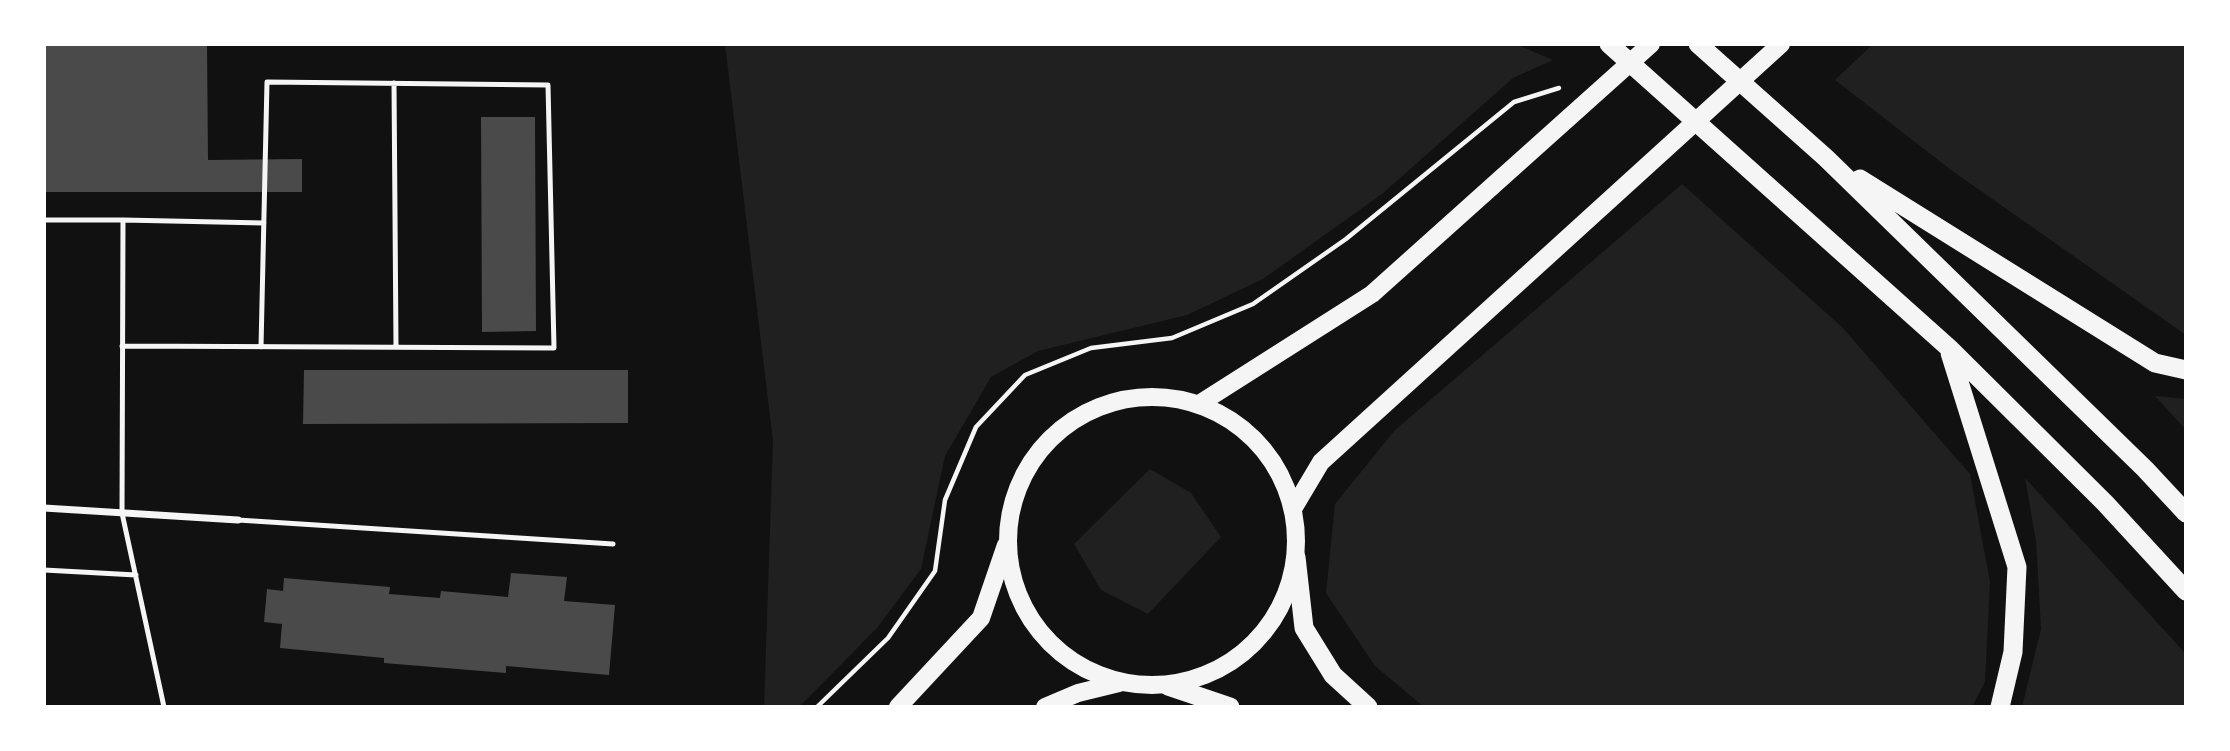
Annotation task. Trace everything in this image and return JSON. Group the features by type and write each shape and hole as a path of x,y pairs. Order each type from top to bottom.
{"highway":[{"path":"1609,44 1949,348 2105,503 2186,591"},
{"path":"1698,44 1826,158 2145,469 2186,513"},
{"path":"1826,158 2155,363 2186,370"},
{"path":"1949,348 2017,567 2013,652 2000,707"},
{"path":"1296,557 1304,628 1333,675 1368,707"},
{"path":"1168,686 1230,707"}],"main road":[{"path":"1199,404 1372,294 1651,44"},
{"path":"1293,509 1321,463 1781,44"},
{"path":"898,707 981,618 1006,545 1012,499 1033,457 1065,424 1107,403 1153,396 1199,404 1242,428 1275,464 1293,509 1296,557 1283,604 1255,644 1215,672 1168,686 1119,683 1078,693 1045,707"},
{"path":"1006,545 1015,591 1038,632 1074,664 1119,683"}],"street":[{"path":"44,508 238,520"}],"lane":[{"path":"122,346 554,348 548,85 267,82 261,346"},
{"path":"394,83 396,346"},
{"path":"44,220 264,223"},
{"path":"123,220 122,513 164,707"},
{"path":"238,520 613,544"},
{"path":"44,570 136,575"}],"path":[{"path":"817,707 888,638 934,571 945,500 976,427 1025,375 1091,348 1172,338 1253,304 1346,239 1514,102 1561,87"}],"shaded area":[{"path":"725,44 1515,44 1553,60 1513,78 1382,194 1263,279 1187,315 1038,351 991,377 945,456 921,569 877,628 799,707 764,707 773,441"},
{"path":"1873,44 2186,44 2186,335 1951,170 1835,80"},
{"path":"1682,184 1842,327 1970,474 1990,582 1985,682 1972,707 1424,707 1375,666 1326,593 1335,504 1395,430"},
{"path":"2155,396 2186,399 2186,430"},
{"path":"1150,469 1191,493 1221,537 1148,614 1101,590 1074,544"},
{"path":"2025,478 2186,654 2186,707 2022,707 2041,629 2036,541"}],"building":[{"path":"44,44 207,44 208,160 302,159 302,192 44,192"},
{"path":"481,117 535,117 536,331 482,332"},
{"path":"304,370 628,370 628,423 303,424"},
{"path":"511,573 567,577 564,601 615,605 609,675 506,666 506,673 384,663 384,658 280,648 282,624 264,622 267,589 283,591 284,578 390,587 389,594 440,598 441,591 508,597"}]}
